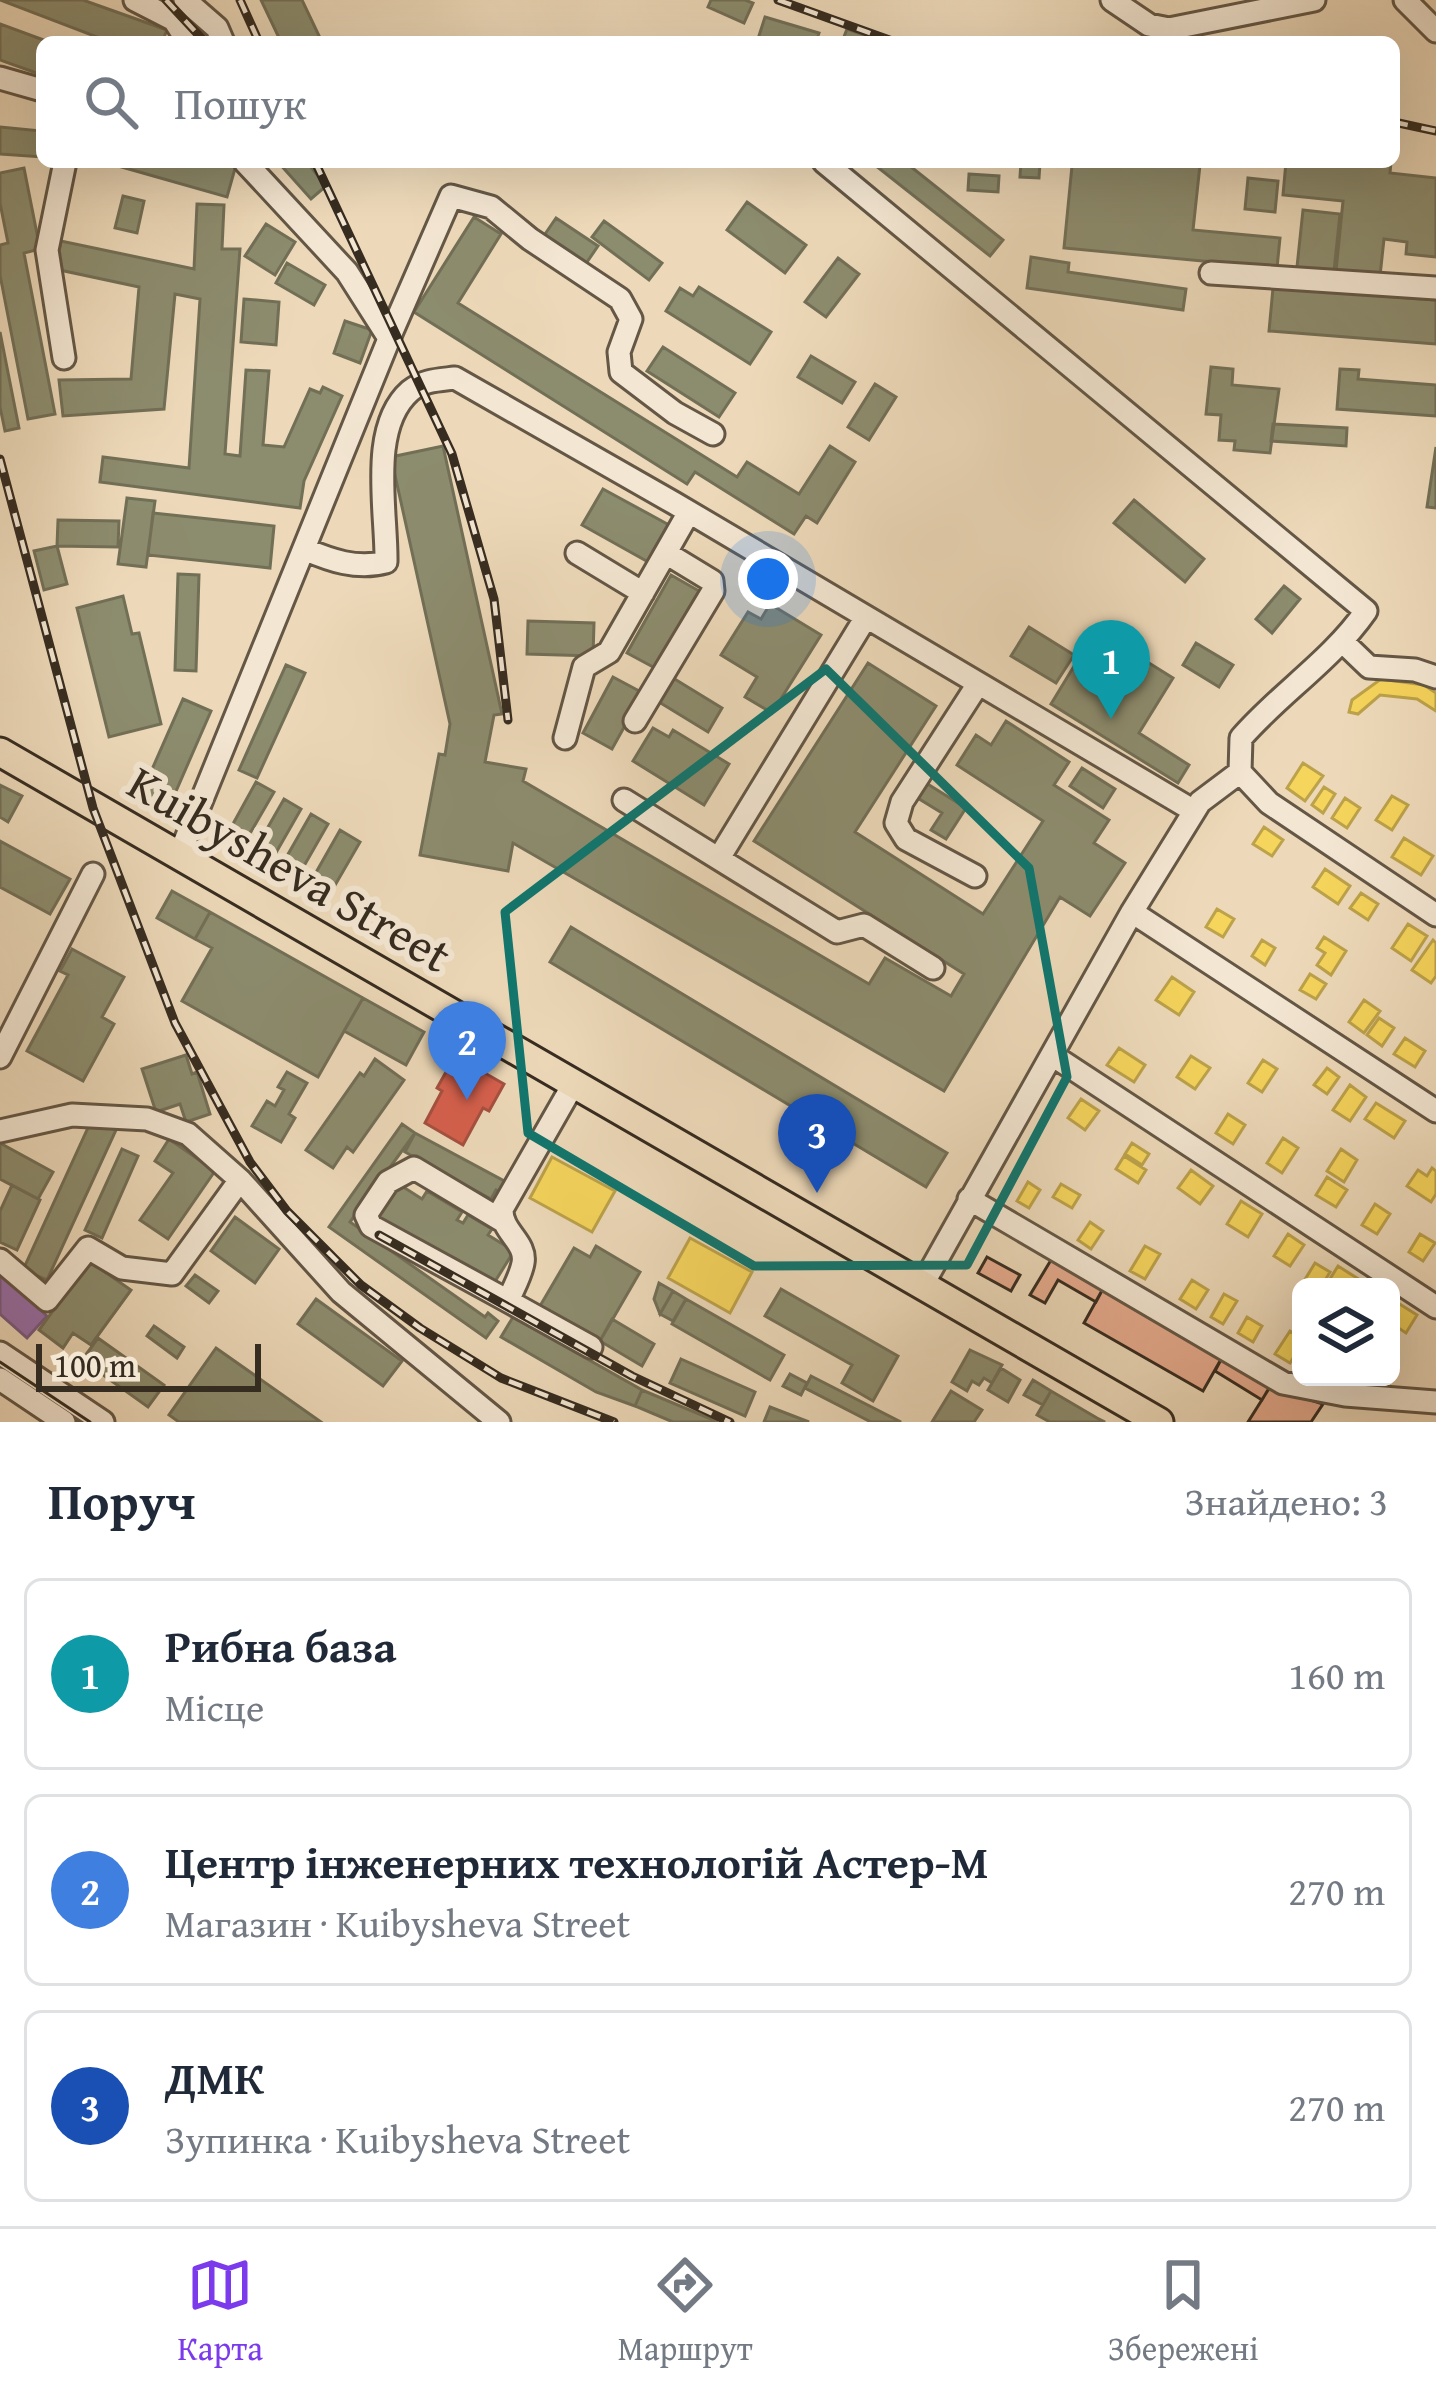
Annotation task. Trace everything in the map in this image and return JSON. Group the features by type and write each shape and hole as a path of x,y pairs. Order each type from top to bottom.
{"main road":[{"name":"Kuibysheva Street","path":"0,752 1160,1422"}],"street":[{"path":"135,0 174,20 184,36"},
{"path":"185,0 220,36"},
{"path":"1112,0 1149,26 1169,29 1314,0"},
{"path":"1405,0 1434,25"},
{"path":"0,79 36,88"},
{"path":"64,168 47,250 64,358"},
{"path":"251,168 347,272 389,338"},
{"path":"831,168 1366,611 1344,643 1240,738 1240,772 1269,803 1436,915"},
{"path":"179,856 389,338 452,196 491,207 620,299 631,319 620,352 621,372 713,434"},
{"path":"1211,274 1436,288"},
{"path":"304,549 333,562 371,566 386,562 381,466 395,408 411,389 454,378 1194,811"},
{"path":"565,738 584,667 609,652 689,512"},
{"path":"577,553 643,593"},
{"path":"635,721 712,591 712,581 666,553"},
{"path":"719,858 866,617"},
{"path":"1344,643 1369,667 1415,670 1436,677"},
{"path":"975,876 906,839 896,823 902,802 978,684"},
{"path":"923,1284 1194,811 1240,772"},
{"path":"624,800 837,932 864,925 933,968"},
{"path":"0,1057 93,874"},
{"path":"1132,912 1436,1111"},
{"path":"1052,1054 1436,1307"},
{"path":"501,1220 502,1209 574,1083"},
{"path":"0,1131 72,1114 147,1119 188,1134 240,1180 341,1292 499,1422"},
{"path":"508,1301 524,1262 523,1251 501,1220 414,1168 388,1182 366,1215 371,1226 591,1347"},
{"path":"0,1260 47,1300 88,1248 122,1268 172,1274 240,1180"},
{"path":"969,1199 1283,1383 1345,1395 1436,1402"},
{"path":"0,1353 103,1422"},
{"path":"0,1379 64,1422"}],"highlighted area":[{"path":"826,669 1029,868 1067,1077 967,1265 754,1266 528,1133 505,912"}],"building: Житло":[{"path":"1381,679 1424,685 1436,693 1436,711 1417,699 1380,695 1358,714 1349,712 1352,700"},
{"path":"1303,763 1323,776 1305,801 1287,788"},
{"path":"1324,787 1335,794 1323,813 1312,805"},
{"path":"1392,796 1408,805 1392,830 1376,820"},
{"path":"1345,798 1360,808 1347,828 1332,818"},
{"path":"1264,827 1283,840 1272,856 1253,844"},
{"path":"1404,838 1433,856 1421,875 1392,857"},
{"path":"1325,869 1350,886 1338,904 1313,887"},
{"path":"1361,893 1378,904 1368,920 1350,908"},
{"path":"1217,909 1234,919 1223,937 1206,927"},
{"path":"1408,924 1427,936 1411,961 1392,948"},
{"path":"1324,937 1346,951 1331,975 1317,965 1325,953 1317,948"},
{"path":"1262,940 1275,948 1265,965 1252,956"},
{"path":"1433,940 1436,976 1431,983 1412,970"},
{"path":"1310,974 1326,984 1316,999 1300,990"},
{"path":"1172,977 1194,992 1179,1015 1156,1000"},
{"path":"1364,1000 1380,1011 1364,1033 1349,1022"},
{"path":"1379,1018 1394,1028 1382,1046 1367,1035"},
{"path":"1405,1038 1425,1051 1415,1067 1394,1054"},
{"path":"1119,1048 1145,1065 1134,1082 1107,1065"},
{"path":"1191,1056 1210,1068 1195,1089 1177,1077"},
{"path":"1263,1060 1277,1069 1262,1092 1248,1083"},
{"path":"1327,1068 1339,1077 1327,1094 1314,1085"},
{"path":"1350,1085 1366,1097 1350,1121 1333,1110"},
{"path":"1081,1099 1099,1111 1085,1130 1068,1118"},
{"path":"1376,1103 1405,1121 1394,1138 1365,1119"},
{"path":"1228,1114 1245,1125 1233,1144 1216,1133"},
{"path":"1283,1138 1298,1148 1282,1173 1267,1163"},
{"path":"1132,1143 1149,1154 1142,1165 1125,1154"},
{"path":"1341,1149 1357,1160 1344,1182 1327,1171"},
{"path":"1124,1156 1146,1170 1138,1183 1116,1169"},
{"path":"552,1157 615,1191 592,1232 530,1198"},
{"path":"1432,1168 1436,1194 1431,1202 1407,1186 1418,1170 1427,1176"},
{"path":"1191,1170 1213,1186 1200,1204 1178,1188"},
{"path":"1327,1177 1347,1190 1336,1207 1316,1195"},
{"path":"1028,1182 1040,1190 1029,1208 1017,1201"},
{"path":"1061,1184 1080,1195 1072,1208 1053,1197"},
{"path":"1241,1201 1262,1214 1248,1237 1227,1224"},
{"path":"1375,1204 1390,1214 1377,1234 1362,1225"},
{"path":"1090,1222 1103,1231 1091,1249 1078,1240"},
{"path":"1288,1234 1304,1245 1290,1266 1274,1256"},
{"path":"1420,1234 1435,1243 1423,1261 1409,1252"},
{"path":"690,1238 752,1272 730,1313 668,1278"},
{"path":"1145,1246 1160,1254 1145,1279 1130,1271"},
{"path":"1315,1263 1330,1272 1326,1278 1306,1278"},
{"path":"1338,1266 1357,1278 1331,1278"},
{"path":"1192,1280 1208,1290 1196,1309 1180,1299"},
{"path":"1224,1294 1237,1301 1223,1324 1211,1317"},
{"path":"1400,1304 1417,1315 1406,1333 1400,1329"},
{"path":"1247,1317 1262,1326 1253,1342 1238,1333"},
{"path":"1290,1331 1292,1332 1290,1363 1275,1354"}],"building: Торгівля":[{"path":"455,1056 504,1084 489,1111 483,1108 463,1145 425,1123"}],"building: Офіси":[{"path":"0,1274 47,1316 27,1338 0,1314"}],"building: Промзона":[{"path":"0,0 83,0 167,30 164,36 94,36"},
{"path":"261,0 302,0 319,36 278,36"},
{"path":"711,0 753,3 744,23 708,7"},
{"path":"765,17 819,33 818,36 759,36"},
{"path":"0,24 36,37 36,73 0,60"},
{"path":"0,127 36,130 36,157 0,154"},
{"path":"24,168 40,249 24,253 55,414 28,419 0,275 0,245 8,243 0,173"},
{"path":"125,168 235,168 227,197"},
{"path":"283,168 312,168 326,186 311,199"},
{"path":"879,168 913,168 1003,240 990,256"},
{"path":"1021,168 1040,168 1039,178 1020,177"},
{"path":"1072,168 1200,168 1193,230 1280,238 1277,268 1064,248"},
{"path":"1285,168 1390,168 1390,173 1436,178 1436,257 1406,254 1407,242 1384,239 1380,276 1336,271 1343,201 1283,195"},
{"path":"969,174 999,176 998,192 968,190"},
{"path":"1248,178 1278,181 1275,212 1245,209"},
{"path":"123,196 144,201 137,233 115,228"},
{"path":"747,202 806,245 785,273 727,230"},
{"path":"197,204 224,205 222,249 240,249 225,454 240,456 246,370 269,371 263,445 284,447 310,389 320,393 323,387 342,396 304,481 300,508 100,482 103,457 189,468 200,299 175,294 164,409 63,416 59,380 131,379 139,287 55,269 61,241 194,269"},
{"path":"1303,210 1340,214 1334,271 1297,267"},
{"path":"474,217 501,234 458,303 737,477 747,462 799,494 830,446 855,462 817,523 806,516 794,534 695,472 687,484 414,312"},
{"path":"556,218 598,246 585,265 543,237"},
{"path":"604,221 662,263 649,280 592,237"},
{"path":"266,224 295,242 275,275 245,256"},
{"path":"1031,257 1069,263 1068,272 1186,289 1183,310 1027,288"},
{"path":"838,258 859,274 826,317 805,302"},
{"path":"287,263 325,285 314,305 276,283"},
{"path":"699,287 771,332 750,364 666,311 680,288 693,296"},
{"path":"1273,288 1436,300 1436,344 1269,331"},
{"path":"244,299 279,302 276,345 241,342"},
{"path":"345,321 372,330 360,363 334,353"},
{"path":"0,332 19,428 5,431 0,407"},
{"path":"663,347 735,393 719,417 647,371"},
{"path":"811,356 855,382 842,403 798,377"},
{"path":"1211,367 1233,369 1232,385 1279,389 1270,453 1234,450 1235,441 1219,440 1221,415 1206,414"},
{"path":"1340,369 1359,370 1358,379 1436,385 1436,416 1337,409"},
{"path":"875,384 896,397 869,440 848,427"},
{"path":"1273,424 1347,428 1346,446 1271,441"},
{"path":"443,446 502,714 494,715 485,762 526,769 523,781 869,984 885,958 951,996 964,974 754,841 868,663 936,706 855,832 983,914 1043,821 957,765 976,735 991,745 1006,721 1069,762 1054,785 1109,820 1094,843 1125,863 1090,916 1060,897 944,1091 513,843 508,871 420,855 439,754 445,755 450,724 391,457"},
{"path":"1436,447 1436,508 1427,507"},
{"path":"603,489 671,526 650,563 582,525"},
{"path":"127,498 155,501 146,567 118,564"},
{"path":"1134,500 1204,559 1185,582 1114,523"},
{"path":"153,513 274,526 270,568 148,555"},
{"path":"58,520 119,521 118,547 57,546"},
{"path":"57,546 67,584 44,590 34,551"},
{"path":"178,574 199,575 196,671 175,670"},
{"path":"671,575 699,591 655,668 627,653"},
{"path":"1284,586 1300,599 1272,633 1256,619"},
{"path":"123,596 132,634 139,633 161,724 109,737 77,608"},
{"path":"770,604 821,635 772,713 745,697 757,677 721,655 748,612 761,619"},
{"path":"528,621 594,623 593,656 527,654"},
{"path":"1029,627 1074,655 1056,683 1011,656"},
{"path":"1096,630 1173,678 1139,733 1189,765 1178,783 1051,704"},
{"path":"1196,643 1233,665 1219,687 1183,665"},
{"path":"286,665 305,673 257,778 239,770"},
{"path":"613,677 643,693 612,749 583,733"},
{"path":"673,678 722,708 708,732 659,702"},
{"path":"183,699 211,711 170,805 142,792"},
{"path":"653,728 669,737 673,730 729,764 704,805 633,761"},
{"path":"1082,768 1115,789 1103,808 1070,786"},
{"path":"256,782 274,792 245,842 228,833"},
{"path":"926,783 966,808 946,839 931,830 942,813 916,797"},
{"path":"0,785 22,796 8,822 0,817"},
{"path":"284,799 301,809 273,858 256,848"},
{"path":"311,814 328,824 300,873 283,863"},
{"path":"340,830 360,842 334,887 314,876"},
{"path":"0,841 70,879 50,914 0,887"},
{"path":"172,891 210,912 195,939 157,918"},
{"path":"210,912 363,998 318,1077 182,1001 212,948 195,939"},
{"path":"571,927 947,1153 926,1187 550,962"},
{"path":"72,949 124,977 102,1017 114,1024 83,1081 27,1051 68,975 60,971"},
{"path":"363,998 424,1032 406,1065 344,1031"},
{"path":"186,1055 192,1074 197,1072 210,1114 186,1122 180,1104 156,1112 142,1069"},
{"path":"375,1059 404,1080 353,1152 347,1147 333,1168 306,1150"},
{"path":"287,1072 307,1083 289,1114 295,1118 281,1142 252,1126 267,1101 275,1106"},
{"path":"92,1119 116,1130 47,1280 23,1270"},
{"path":"402,1124 415,1133 350,1222 485,1317 488,1313 498,1321 486,1338 329,1227"},
{"path":"415,1133 506,1182 501,1192 496,1190 491,1199 405,1152"},
{"path":"169,1139 215,1171 168,1239 140,1220 173,1173 155,1161"},
{"path":"0,1143 53,1172 38,1199 0,1179"},
{"path":"122,1149 138,1156 102,1238 85,1230"},
{"path":"397,1183 422,1199 427,1191 462,1212 457,1220 463,1223 468,1215 492,1229 488,1235 514,1251 491,1288 376,1219"},
{"path":"12,1185 40,1200 17,1250 0,1242 0,1211"},
{"path":"235,1217 279,1249 255,1283 211,1251"},
{"path":"596,1246 640,1272 600,1341 540,1306 574,1248 590,1257"},
{"path":"89,1261 131,1290 91,1345 73,1333 63,1348 39,1330"},
{"path":"195,1275 218,1291 209,1303 186,1286"},
{"path":"659,1283 673,1291 660,1314 654,1299"},
{"path":"781,1289 898,1356 873,1401 842,1383 852,1365 765,1316"},
{"path":"673,1291 686,1299 673,1321 660,1314"},
{"path":"316,1299 402,1361 383,1386 298,1324"},
{"path":"686,1299 784,1355 770,1380 672,1324"},
{"path":"513,1317 642,1390 635,1406 596,1392 501,1337"},
{"path":"612,1319 654,1344 642,1366 600,1341"},
{"path":"154,1326 184,1347 177,1358 147,1336"},
{"path":"98,1338 164,1385 148,1407 82,1360"},
{"path":"216,1348 321,1422 179,1422 169,1415"},
{"path":"970,1350 1002,1365 992,1383 984,1378 979,1385 972,1381 967,1391 952,1382"},
{"path":"681,1359 755,1392 745,1416 670,1383"},
{"path":"1001,1368 1020,1380 1008,1402 988,1390"},
{"path":"790,1374 807,1383 801,1395 783,1386"},
{"path":"811,1376 901,1422 871,1422 805,1388"},
{"path":"1033,1380 1051,1391 1043,1405 1024,1395"},
{"path":"642,1390 718,1422 673,1422 635,1406"},
{"path":"951,1391 982,1410 974,1422 932,1422"},
{"path":"1051,1391 1105,1422 1050,1422 1037,1415"},
{"path":"770,1407 809,1422 764,1422"}],"building: Інше":[{"path":"1054,1255 1105,1285 1096,1302 1058,1280 1045,1303 1030,1295"},
{"path":"987,1257 1020,1275 1011,1291 978,1273"},
{"path":"1105,1285 1224,1354 1203,1391 1084,1323"},
{"path":"1224,1354 1272,1383 1262,1400 1215,1371"},
{"path":"1270,1387 1323,1404 1311,1422 1248,1422"}],"tram line":[{"path":"0,1362 90,1422"}],"railway":[{"path":"166,0 199,36"},
{"path":"240,0 256,36"},
{"path":"778,0 878,36"},
{"path":"1400,123 1436,131"},
{"path":"318,168 452,454 494,599 508,720"},
{"path":"0,459 93,808 175,1023 250,1162 287,1211 361,1285 420,1328 501,1378 614,1422"},
{"path":"379,1235 632,1376 730,1422"}],"place":[{"name":"Рибна база","path":"1111,719"},
{"name":"Центр інженерних технологій Астер-М","path":"467,1100"},
{"name":"ДМК","path":"817,1193"}]}
